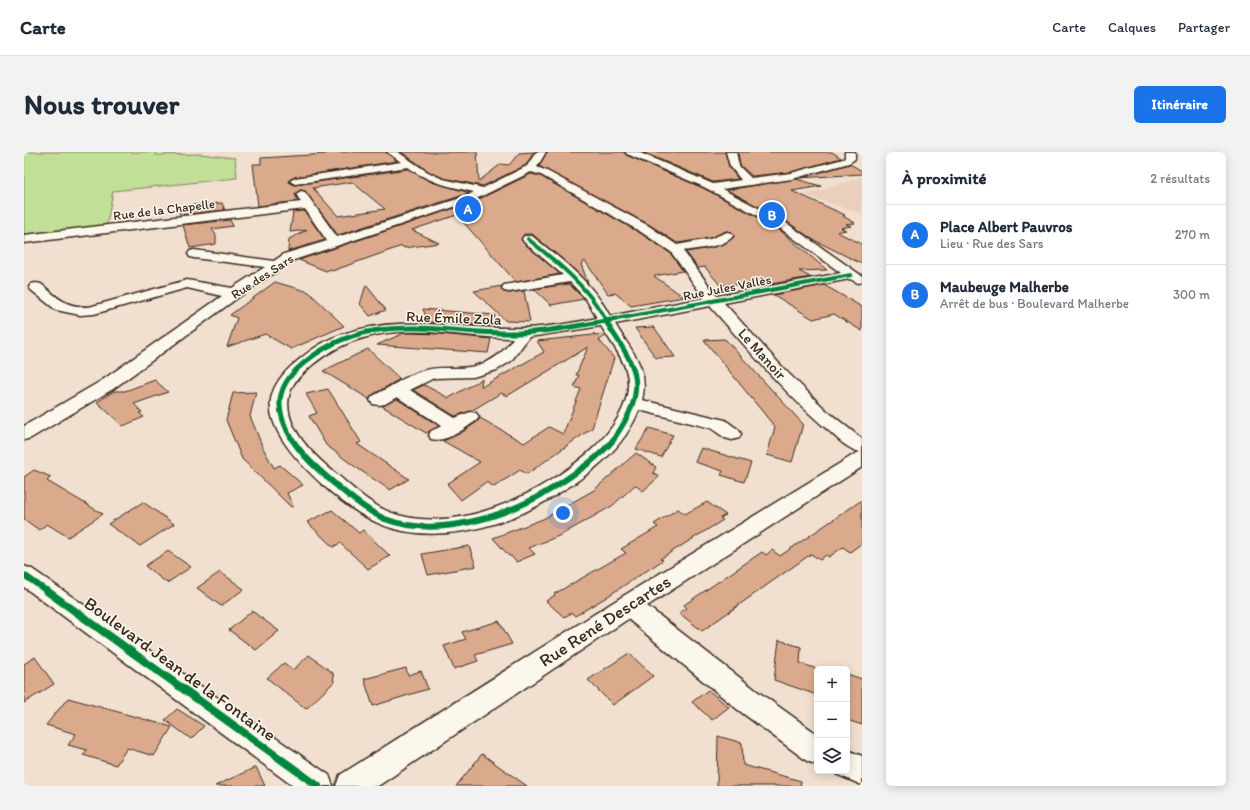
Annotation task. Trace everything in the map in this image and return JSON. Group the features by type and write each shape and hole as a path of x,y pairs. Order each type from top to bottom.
{"street":[{"path":"392,152 425,175 440,181 484,192"},
{"path":"531,168 541,152"},
{"path":"630,152 680,172 712,187 781,224 859,280"},
{"path":"731,152 734,167 749,182"},
{"path":"712,187 792,176 846,161 850,159 850,152"},
{"path":"334,242 291,178 410,164"},
{"name":"Rue des Sars","path":"24,434 107,385 235,293 276,265 294,255 398,222 484,192 531,168"},
{"name":"Le Manoir","path":"531,168 544,173 638,225 659,237 675,249 713,300 793,388 821,415 853,442 862,447"},
{"name":"Rue de la Chapelle","path":"24,239 308,205"},
{"path":"675,249 713,242 727,236"},
{"name":"Rue Émile Zola","path":"528,239 573,276 591,296 626,353 636,375 635,394 631,409 608,446 566,481 546,493 509,510 465,523 431,527 402,524 376,515 324,475 302,453 282,423 279,404 283,387 296,370 312,357 348,337 374,331 401,328 524,333 606,321"},
{"path":"194,254 276,265"},
{"path":"509,288 573,276"},
{"name":"Rue Jules Vallès","path":"606,321 713,300 859,280"},
{"path":"36,287 61,307 80,311 90,311 187,284 235,293"},
{"path":"379,400 432,374 481,371 493,367 510,354 518,345 524,333"},
{"path":"397,390 462,422 438,436"},
{"path":"633,403 718,424 732,434"},
{"name":"Rue René Descartes","path":"351,786 629,605 862,458"},
{"name":"Boulevard Jean de la Fontaine","path":"24,575 318,786"},
{"path":"629,605 648,622 747,700 814,749"},
{"path":"850,765 862,771"}],"shaded area":[{"path":"862,177 862,214 804,195"}],"green space":[{"path":"24,152 157,152 156,155 200,154 235,158 237,178 113,191 106,229 24,238"}],"building":[{"path":"324,152 386,152 397,161 295,177 289,180 289,182 295,185 408,169 431,182 470,193 338,235 305,191 300,190 295,194 298,201 258,206 253,164 261,164 261,158 326,154","holes":["352,182 385,209 338,216 313,188"]},
{"path":"401,152 477,152 479,181 501,164 509,165 519,153 534,152 526,165 483,186 443,178 430,172"},
{"path":"547,152 624,152 626,155 703,188 776,227 827,270 799,271 810,277 760,286 756,284 720,285 705,267 698,268 686,252 724,244 734,237 732,232 726,231 710,238 677,243 650,225 539,166"},
{"path":"642,152 725,152 729,167 738,179 713,182"},
{"path":"738,152 832,152 841,158 791,172 752,176 740,165"},
{"path":"850,164 862,171 862,174 800,178"},
{"path":"531,174 540,176 640,233 670,253 683,271 654,276 684,297 631,306 615,293 608,294 585,261 581,264 588,283 566,262 532,234 524,234 521,240 560,274 516,282 457,215 412,230 439,243 404,248 402,246 332,271 331,269 326,271 299,260 473,202"},
{"path":"796,179 821,186 792,191 845,215 843,216 855,223 846,224 851,226 841,228 846,230 837,232 862,244 862,264 812,239 786,221 727,190"},
{"path":"222,203 225,210 180,215 178,208 191,205"},
{"path":"304,211 325,240 288,251 289,239 307,230 290,232 293,212"},
{"path":"230,220 233,226 212,229 216,235 216,244 190,248 183,225"},
{"path":"275,282 309,292 344,326 291,349 265,334 227,347 237,318 230,315"},
{"path":"569,284 584,299 551,305 534,289"},
{"path":"366,285 386,310 370,316 360,304"},
{"path":"824,285 862,307 862,331 834,314 813,319 774,295"},
{"path":"502,286 501,289 504,292 509,293 524,291 530,322 506,321 474,291"},
{"path":"423,309 495,315 493,326 428,322"},
{"path":"654,327 675,357 656,358 635,328"},
{"path":"404,333 440,334 491,339 488,353 377,345"},
{"path":"594,333 595,335 604,334 606,336 599,340 614,358 592,428 527,474 520,470 494,487 486,482 461,500 447,484 480,462 443,441 461,433 477,422 480,418 524,443 549,427 563,434 581,389 574,387 579,375 576,375 588,347 507,396 501,393 471,411 455,416 413,390 424,385 449,398 482,379 481,386 485,385 544,352 537,341 593,335"},
{"path":"725,339 803,424 792,462 767,455 775,427 704,340"},
{"path":"368,349 400,379 372,395 369,399 323,371"},
{"path":"155,380 168,392 134,404 142,412 139,413 144,417 123,426 97,402 114,391 125,391"},
{"path":"328,389 361,442 357,444 409,479 390,490 326,445 309,416 317,413 306,394"},
{"path":"256,392 250,416 263,448 274,468 280,465 303,485 287,493 293,506 291,507 242,459 226,420 233,393"},
{"path":"397,399 439,426 426,433 382,406"},
{"path":"649,428 673,435 661,457 636,449"},
{"path":"701,448 751,463 744,482 721,475 723,471 695,462"},
{"path":"636,453 656,467 653,473 660,476 643,491 635,485 612,506 561,535 529,548 535,554 516,562 493,538 543,519 594,490"},
{"path":"34,470 51,477 47,481 103,514 68,537 47,524 39,530 24,519 24,477"},
{"path":"862,500 862,543 850,552 843,547 829,557 826,555 820,560 811,554 702,631 679,613 687,608 684,605 762,552 766,555 772,550 780,556"},
{"path":"143,502 174,524 140,546 108,524"},
{"path":"707,502 726,515 720,518 723,520 660,559 663,560 605,598 575,616 572,613 564,617 546,601 555,595 554,594 626,553 621,549 658,527 654,524 678,509 685,514"},
{"path":"332,510 359,533 363,530 390,556 368,569 340,543 333,547 307,522"},
{"path":"469,546 476,566 428,575 422,554"},
{"path":"168,551 191,567 167,583 145,566"},
{"path":"220,572 244,589 221,606 197,588"},
{"path":"252,611 279,631 256,650 229,630"},
{"path":"499,621 512,644 475,655 478,661 454,669 444,646 466,639 462,632"},
{"path":"779,640 801,647 800,663 814,668 814,694 774,680"},
{"path":"629,653 653,676 613,705 588,680"},
{"path":"309,655 333,673 334,682 306,709 267,678 284,663 293,670"},
{"path":"35,657 54,684 24,703 24,664"},
{"path":"406,668 408,675 421,671 428,689 373,706 364,679"},
{"path":"850,675 862,679 862,725 850,721"},
{"path":"708,690 729,707 712,720 692,702"},
{"path":"68,698 172,727 154,756 127,748 116,765 83,755 87,750 68,745 76,734 46,725"},
{"path":"177,709 204,726 191,739 165,720"},
{"path":"718,736 742,743 743,765 801,781 800,786 717,786"},
{"path":"482,754 500,767 527,786 456,786"},
{"path":"256,767 265,786 215,786"}],"cycle path":[{"path":"528,239 561,266 582,286 599,308 606,321 557,330 519,333 407,327 387,328 342,339 310,359 288,379 284,386 280,400 280,414 293,441 314,465 367,509 395,522 405,524 429,526 453,525 501,513 524,504 567,479 586,465 607,447 619,432 629,412 636,392 635,373 626,353 606,321 851,275"},
{"path":"24,575 318,786"}],"place":[{"name":"Place Albert Pauvros","path":"468,209"},
{"name":"Maubeuge Malherbe","path":"772,215"}]}
